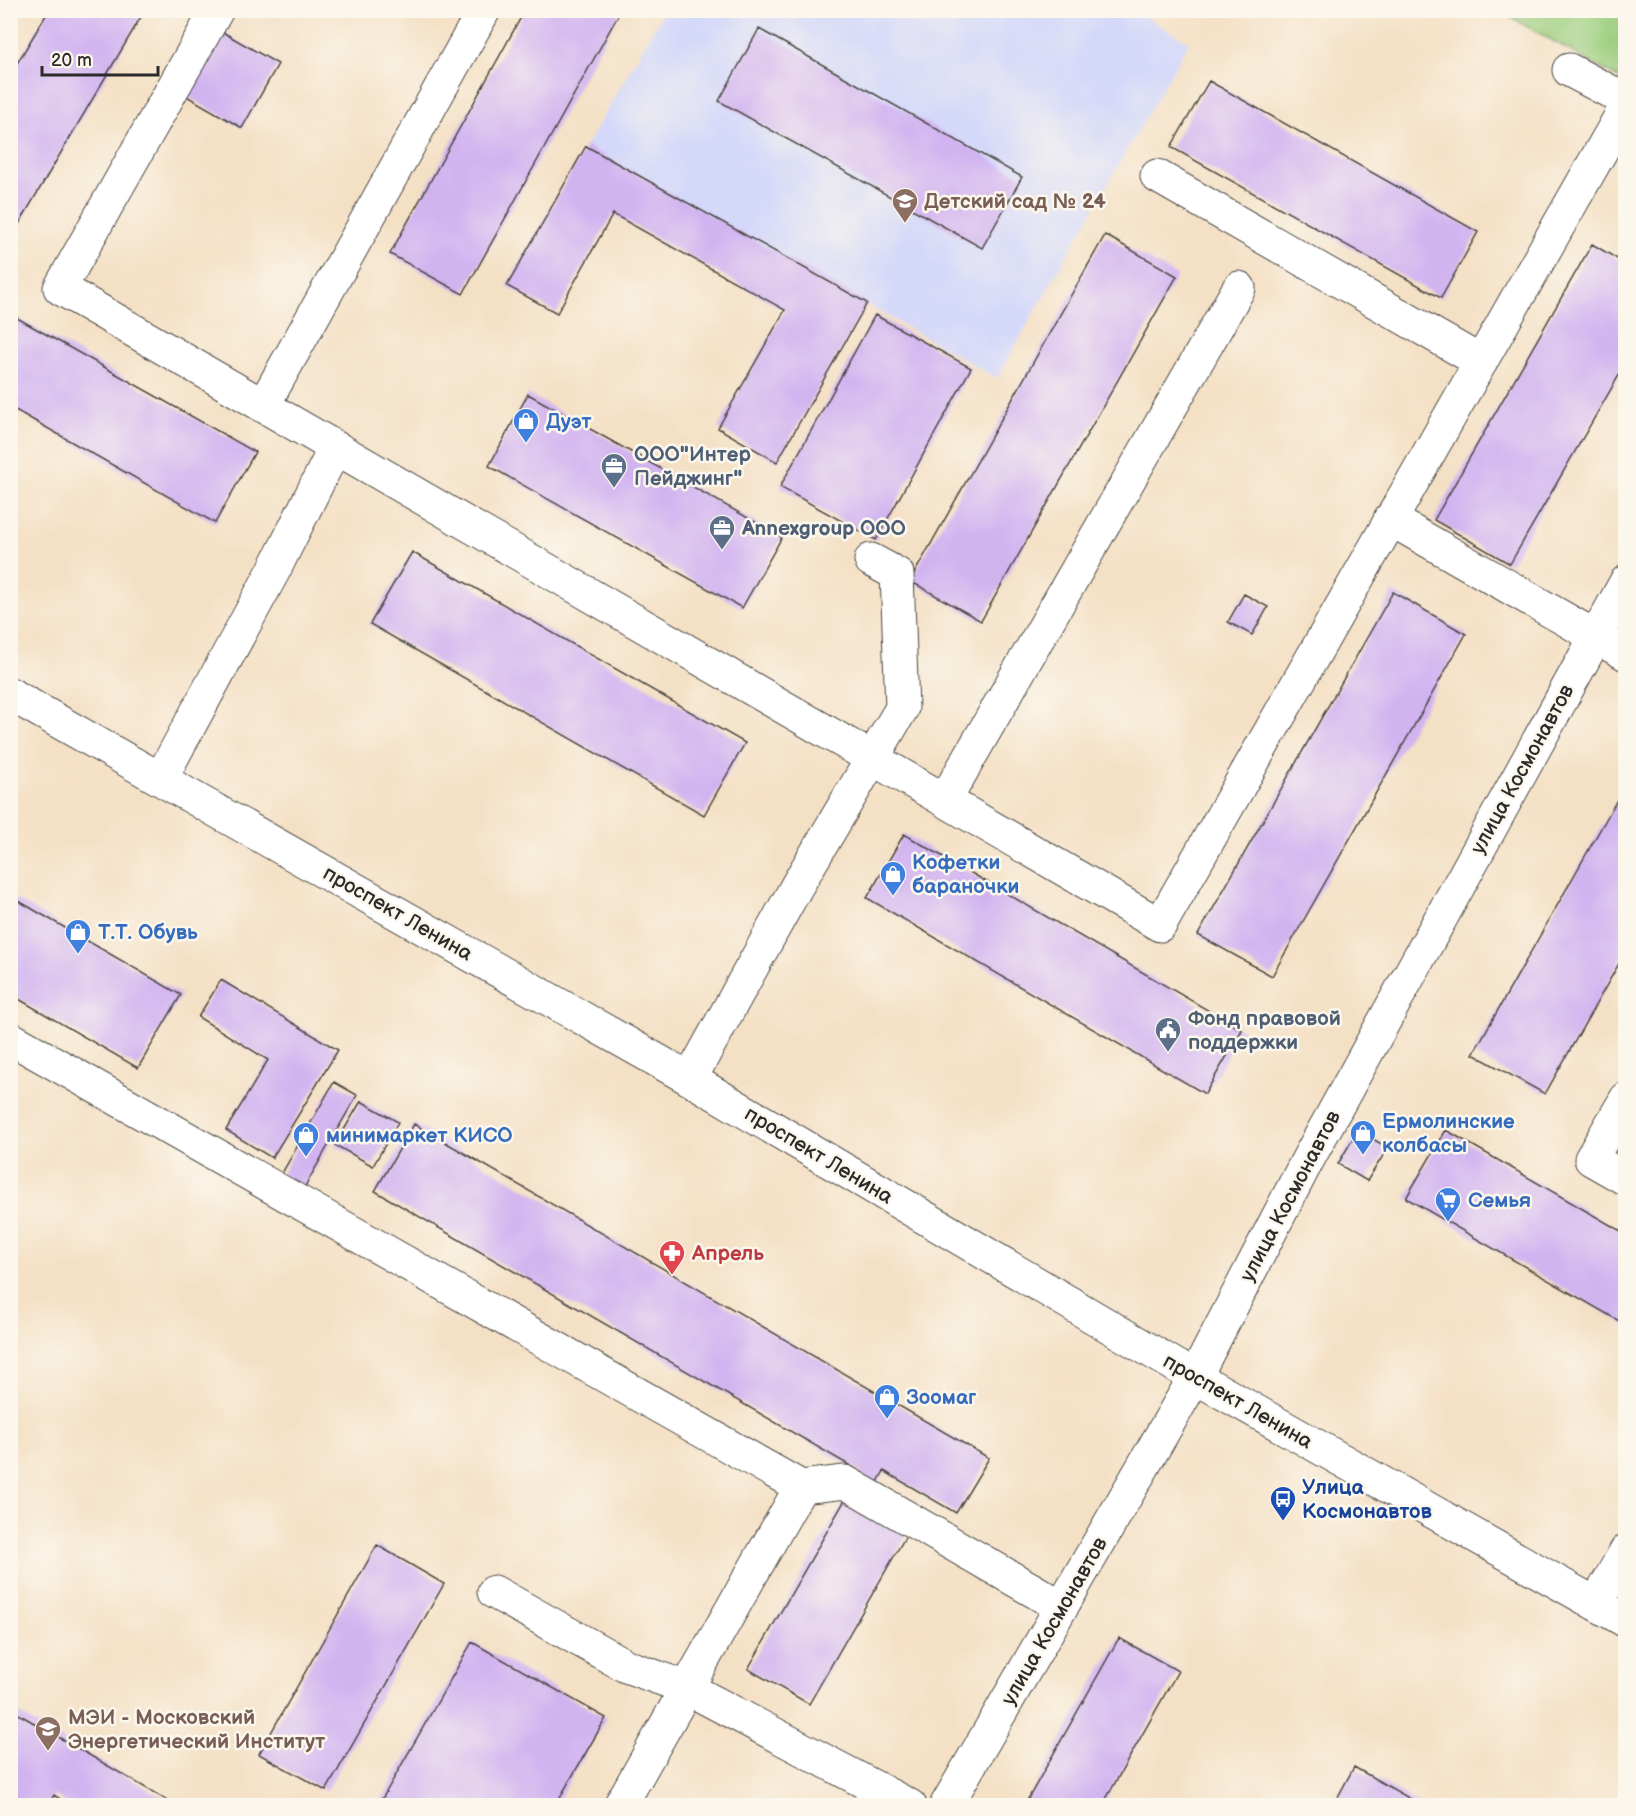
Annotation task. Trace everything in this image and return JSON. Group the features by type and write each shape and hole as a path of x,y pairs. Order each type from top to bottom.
{"main road":[{"path":"217,10 60,288 1160,925 1626,107"},
{"path":"263,406 484,10"},
{"path":"1569,70 1626,100"},
{"path":"1157,176 1481,362"},
{"path":"945,800 1239,288"},
{"path":"161,778 274,570 335,448"},
{"path":"1390,519 1626,654"},
{"path":"690,1079 798,884 902,708 897,574 872,560"},
{"name":"улица Космонавтов","path":"946,1806 1195,1377 1307,1161 1594,636 1626,582"},
{"name":"проспект Ленина","path":"10,694 690,1079 1195,1377 1626,1621"},
{"path":"10,1038 801,1487 845,1482 1062,1607"},
{"path":"1626,1099 1591,1159 1626,1179"},
{"path":"620,1806 801,1487"},
{"path":"1596,1604 1626,1551"},
{"path":"494,1592 626,1666 687,1688 910,1806"}],"shaded area":[{"name":"Детский сад № 24","path":"664,11 1135,11 1189,42 997,378 586,146"}],"green space":[{"path":"1500,11 1625,11 1625,82"}],"building":[{"path":"49,10 145,10 16,229 10,226 10,75"},
{"path":"525,10 621,10 463,294 390,254"},
{"path":"759,29 1022,177 982,248 719,101"},
{"path":"219,30 278,64 242,128 183,94"},
{"path":"1209,81 1478,232 1441,298 1171,147"},
{"path":"586,146 867,303 777,462 718,428 785,310 613,214 557,313 507,286"},
{"path":"1105,235 1177,276 981,621 910,581"},
{"path":"1592,244 1626,264 1626,363 1510,564 1434,520"},
{"path":"10,314 255,452 215,523 10,407"},
{"path":"875,315 971,368 876,540 780,487"},
{"path":"528,394 782,537 742,608 489,466"},
{"path":"412,552 745,743 704,815 370,624"},
{"path":"1393,592 1466,634 1272,976 1198,935"},
{"path":"1244,594 1268,607 1252,635 1228,622"},
{"path":"1626,784 1626,951 1545,1094 1473,1054"},
{"path":"904,834 1242,1030 1205,1094 867,898"},
{"path":"10,896 181,995 138,1068 10,994"},
{"path":"221,980 338,1050 272,1158 226,1130 268,1060 198,1017"},
{"path":"334,1082 357,1095 304,1188 281,1175"},
{"path":"361,1101 398,1122 373,1166 335,1145"},
{"path":"414,1124 989,1458 956,1513 884,1471 864,1507 908,1532 809,1704 748,1669 861,1472 375,1191"},
{"name":"Ермолинские колбасы","path":"1358,1130 1388,1148 1367,1181 1338,1164"},
{"path":"1446,1130 1626,1234 1626,1325 1406,1198"},
{"path":"377,1545 444,1584 326,1791 259,1754"},
{"path":"1119,1638 1178,1671 1102,1806 1024,1806"},
{"path":"472,1642 606,1718 555,1806 378,1806"},
{"name":"МЭИ - Московский Энергетический Институт","path":"10,1709 177,1806 71,1806 54,1795 48,1806 10,1806"},
{"path":"1354,1767 1423,1806 1333,1806"}],"place":[{"name":"Детский сад № 24","path":"905,224"},
{"name":"Дуэт","path":"526,444"},
{"name":"ООО\"Интер Пейджинг\"","path":"614,489"},
{"name":"Annexgroup ООО","path":"722,551"},
{"name":"Кофетки бараночки","path":"893,897"},
{"name":"Т.Т. Обувь","path":"78,955"},
{"name":"Фонд правовой поддержки","path":"1168,1053"},
{"name":"Ермолинские колбасы","path":"1363,1156"},
{"name":"минимаркет КИСО","path":"306,1158"},
{"name":"Семья","path":"1448,1223"},
{"name":"Апрель","path":"672,1276"},
{"name":"Зоомаг","path":"887,1420"},
{"name":"Улица Космонавтов","path":"1283,1522"},
{"name":"МЭИ - Московский Энергетический Институт","path":"48,1752"}]}
